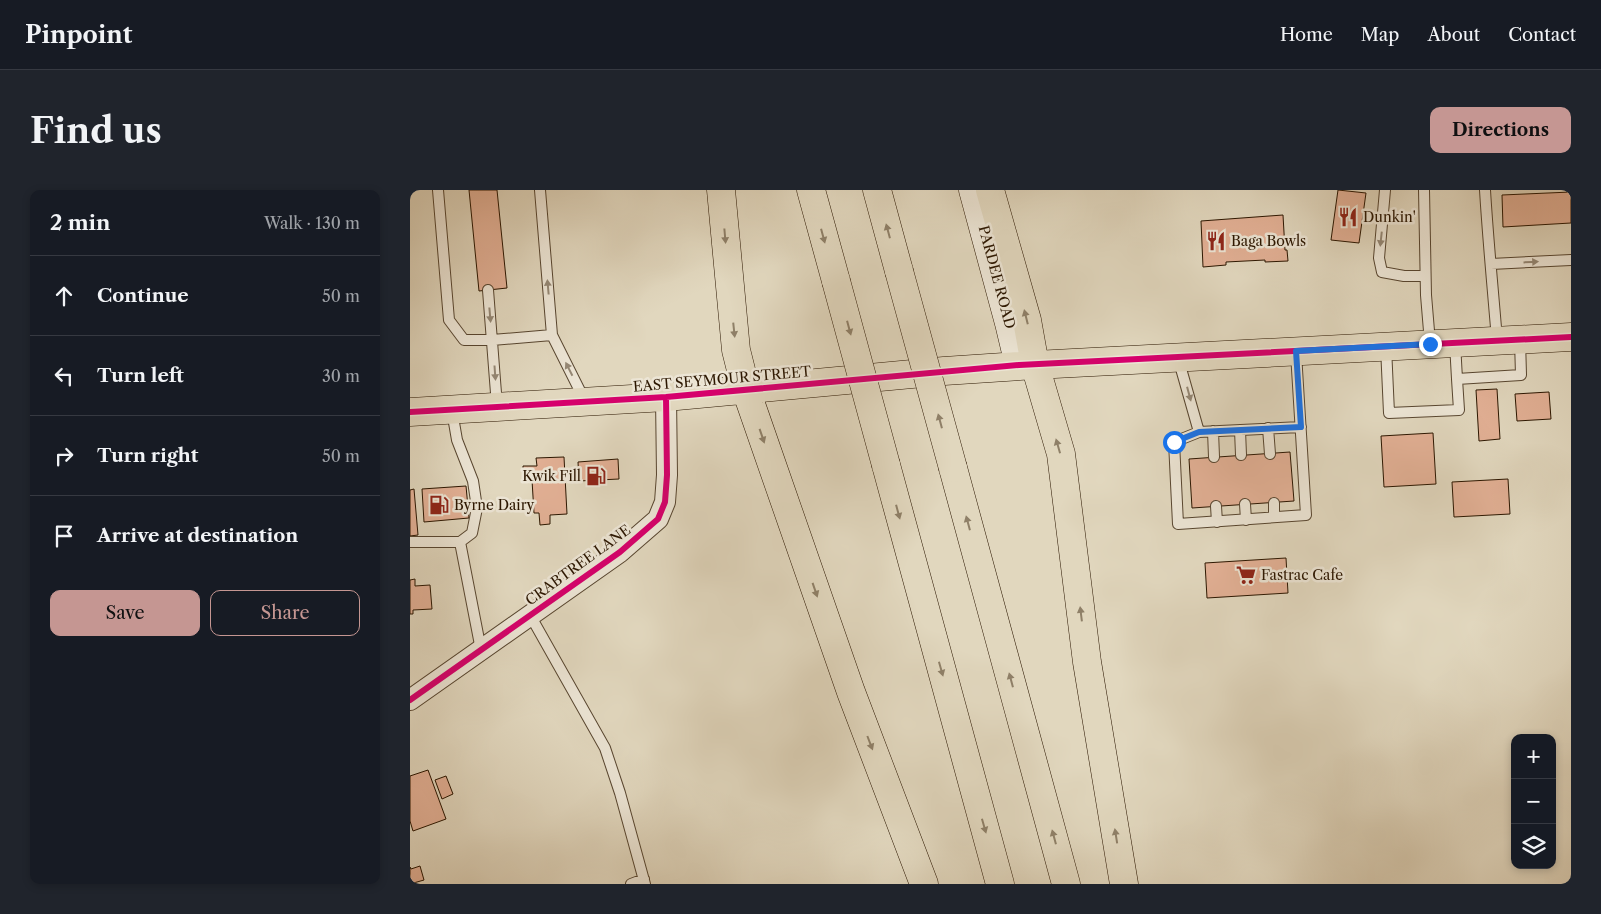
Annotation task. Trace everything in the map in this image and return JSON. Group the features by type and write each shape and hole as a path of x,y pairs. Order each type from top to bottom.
{"main road":[{"path":"721,190 736,350 746,390 851,692 924,884"},
{"path":"811,190 1000,884"},
{"path":"877,190 1066,884"},
{"name":"PARDEE ROAD","path":"990,190 1027,320 1027,365"},
{"name":"EAST SEYMOUR STREET","path":"410,412 666,397 1027,365 1571,336"},
{"path":"1027,365 1061,454 1088,662 1124,884"}],"street":[{"name":"PARDEE ROAD","path":"972,190 1010,322 1027,365"},
{"name":"CRABTREE LANE","path":"410,700 620,552 658,519 665,502 667,475 666,397"}],"lane":[{"path":"438,190 449,320 464,340 492,340 552,335"},
{"path":"540,190 552,335 586,402"},
{"path":"1385,190 1379,258 1382,272 1404,276 1425,276"},
{"path":"1386,346 1389,413 1459,410 1457,379 1443,343 1425,276 1424,190"},
{"path":"1457,379 1521,375 1508,340 1491,264 1488,246 1485,190"},
{"path":"1491,264 1571,260"},
{"path":"488,290 497,407"},
{"path":"1296,351 1301,427 1306,515 1178,524 1174,442 1199,432 1301,427"},
{"path":"1178,357 1199,432"},
{"path":"410,542 460,542 472,533 477,508 473,481 457,440 451,410"},
{"path":"1268,428 1270,454"},
{"path":"1240,430 1241,455"},
{"path":"1213,431 1214,457"},
{"path":"1274,502 1274,517"},
{"path":"1245,504 1246,520"},
{"path":"1216,506 1217,522"},
{"path":"460,542 481,650"},
{"path":"530,615 605,748 620,793 644,882 631,884"}],"building":[{"path":"469,190 497,190 507,288 479,291"},
{"name":"Dunkin'","path":"1338,190 1366,193 1359,243 1331,240"},
{"path":"1571,192 1571,223 1503,227 1502,195"},
{"path":"1283,215 1285,250 1287,250 1288,261 1226,262 1226,265 1203,267 1201,221"},
{"path":"1497,389 1500,439 1479,441 1476,390"},
{"path":"1549,392 1551,419 1517,421 1515,394"},
{"path":"1433,433 1436,484 1384,487 1381,436"},
{"path":"1290,452 1294,501 1192,508 1189,459"},
{"path":"564,457 567,514 550,515 550,524 540,525 539,513 534,513 532,480 523,480 523,466 537,466 536,458"},
{"path":"618,459 619,479 579,481 578,462"},
{"path":"1508,479 1510,514 1454,517 1452,482"},
{"path":"466,486 469,518 424,522 422,489"},
{"path":"414,489 418,535 410,536 410,490"},
{"path":"1286,558 1288,593 1207,598 1205,563"},
{"path":"415,579 415,586 430,585 432,609 413,610 413,614 410,614 410,580"},
{"path":"428,770 446,819 413,831 410,821 410,776"},
{"path":"446,776 453,794 442,799 435,780"},
{"path":"420,866 424,880 410,884 410,867 411,869"}],"cycle path":[{"path":"410,412 666,397 1019,365 1571,337"},
{"path":"410,700 620,552 658,519 665,502 667,475 666,397"}],"place":[{"name":"Dunkin'","path":"1348,217"},
{"name":"Baga Bowls","path":"1216,241"},
{"name":"Kwik Fill","path":"596,476"},
{"name":"Byrne Dairy","path":"439,505"},
{"name":"Fastrac Cafe","path":"1246,575"}],"route":[{"path":"1174,442 1199,432 1301,427 1296,351 1430,344"}]}
